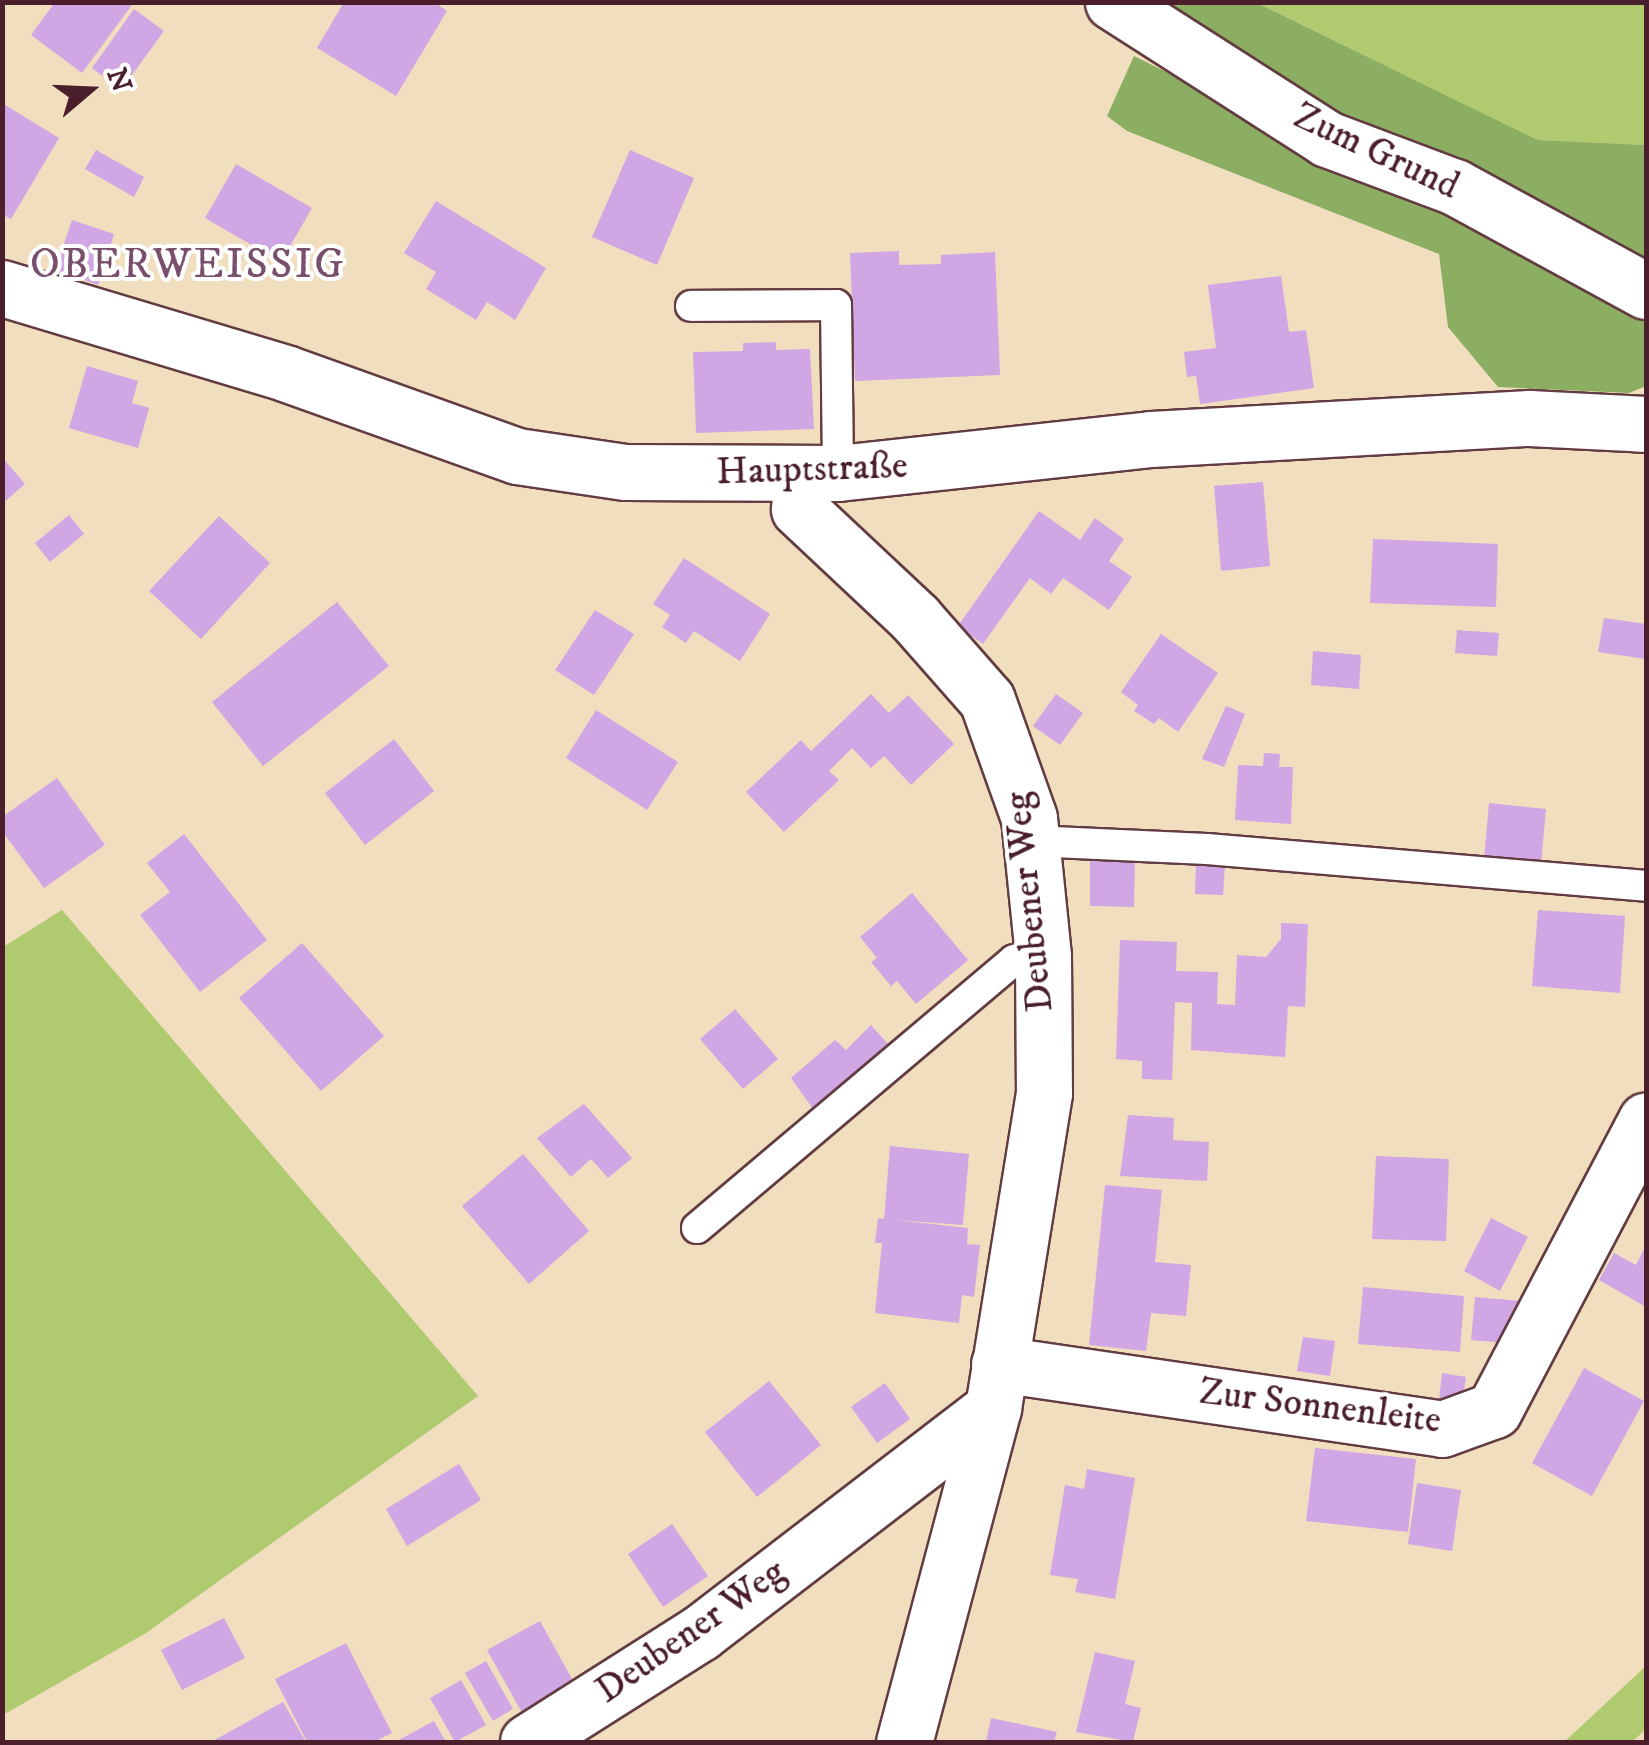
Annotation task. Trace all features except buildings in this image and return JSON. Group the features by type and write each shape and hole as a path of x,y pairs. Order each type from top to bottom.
{"street":[{"name":"Zum Grund","path":"1113,2 1328,139 1456,187 1646,291"},
{"name":"Hauptstraße","path":"2,288 285,373 517,456 625,472 819,474 1171,438 1529,418 1646,424"},
{"name":"Deubener Weg","path":"819,474 799,509 915,618 986,700 1022,791 1032,841 1043,956 1044,1093 996,1386 904,1742"},
{"name":"Zur Sonnenleite","path":"996,1386 1442,1429 1494,1410 1646,1121"},
{"name":"Deubener Weg","path":"528,1742 700,1633 996,1386"}],"lane":[{"path":"691,306 836,306 819,474"},
{"path":"1032,841 1189,848 1646,886"},
{"path":"697,1228 1014,960 1043,956"}],"green space":[{"path":"1133,3 1257,3 1538,140 1646,145 1646,267 1303,99"},
{"path":"1257,3 1646,3 1646,145 1538,140"},
{"path":"1134,56 1646,310 1646,386 1629,393 1498,387 1448,327 1439,254 1127,131 1107,116"},
{"path":"62,910 478,1396 146,1633 3,1715 3,947"},
{"path":"1646,1666 1646,1729 1632,1742 1564,1742"}],"district":[{"name":"OBERWEISSIG","path":"188,265"}]}
